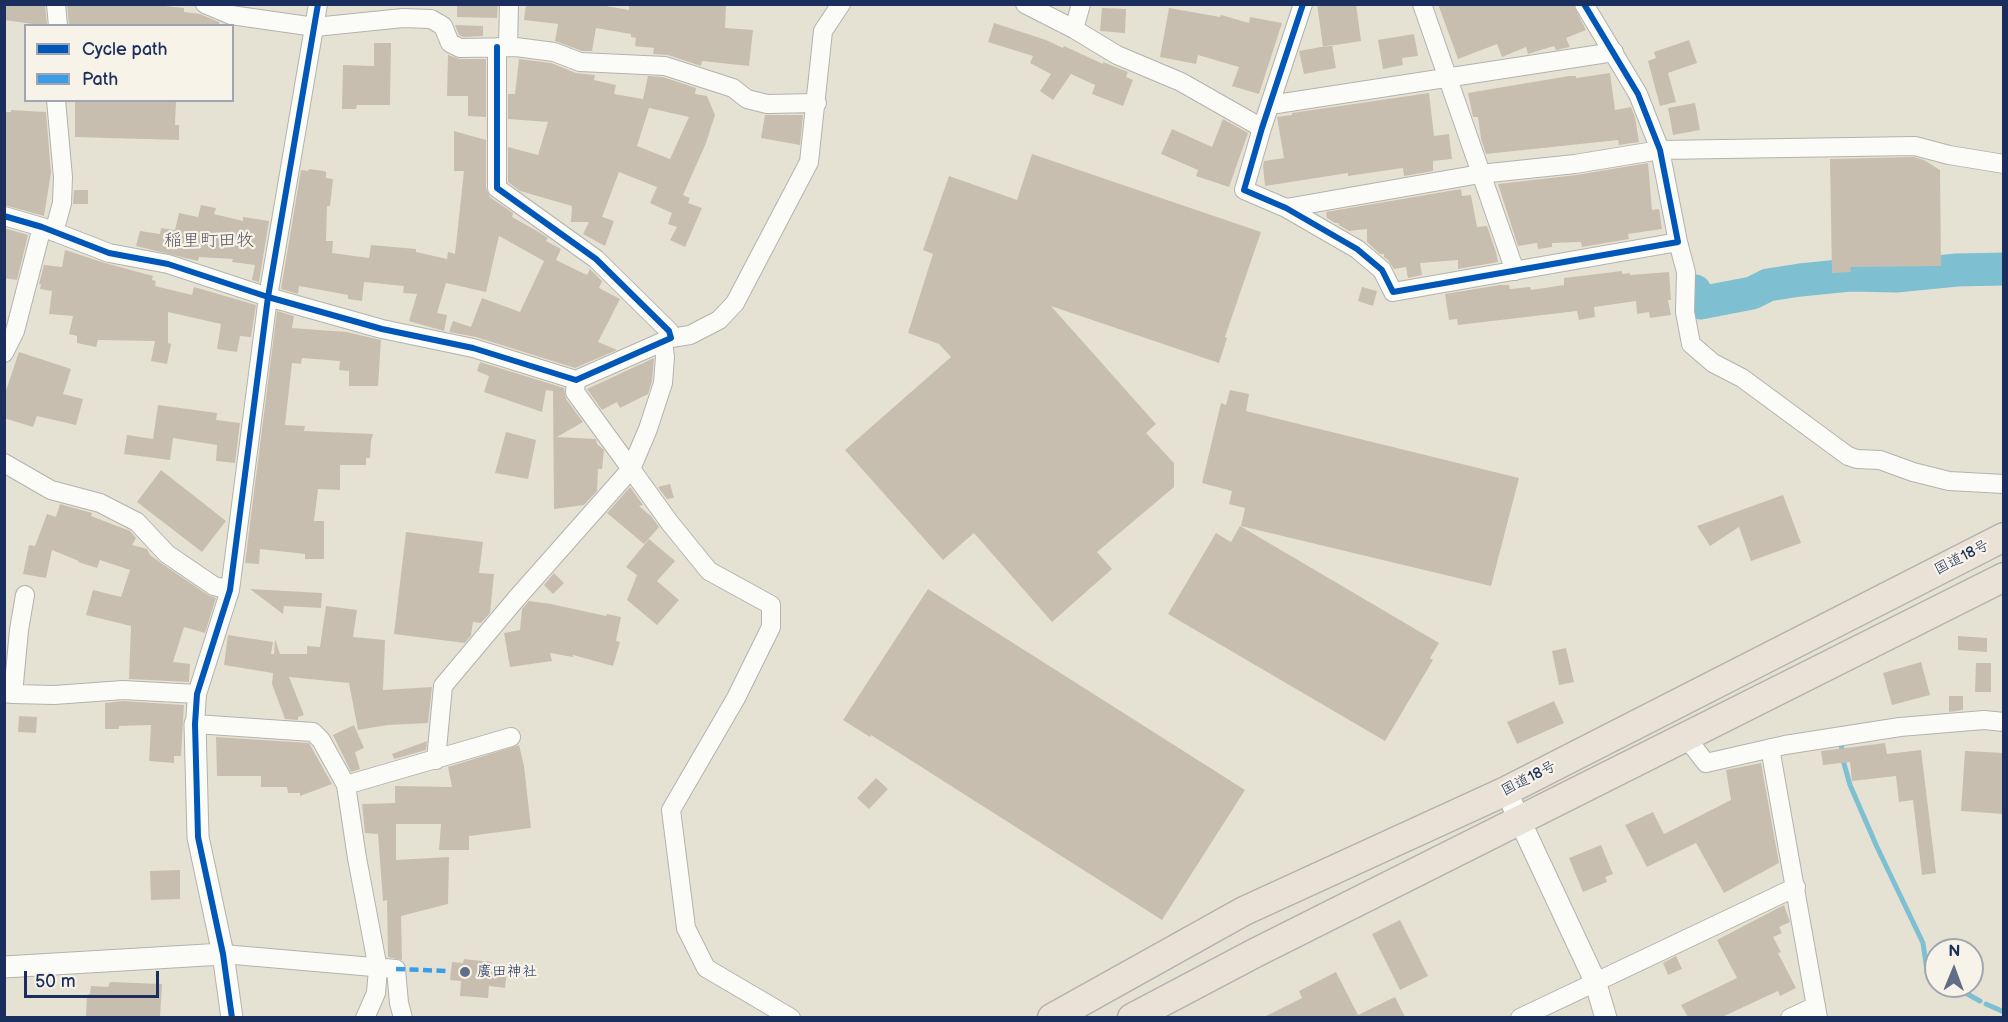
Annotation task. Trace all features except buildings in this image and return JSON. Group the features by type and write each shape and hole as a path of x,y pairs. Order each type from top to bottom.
{"highway":[{"name":"国道18号","path":"1052,1017 1244,911 1506,791 2004,537"},
{"path":"1132,1017 2004,576"}],"street":[{"path":"56,4 58,24"},
{"path":"205,4 231,15 315,27 403,18 431,19 443,26 450,43 460,48 503,47 554,52 580,62 664,66 733,88 747,99 767,104 817,103"},
{"path":"232,1017 223,954 198,837 195,724 197,694 230,590 268,297 318,4"},
{"path":"436,759 443,686 631,469 648,429 663,383 669,331 596,259 497,188 503,47 508,4"},
{"path":"4,216 48,230 109,254 168,264 268,297 382,329 473,348 576,380 667,340 690,335 719,320 735,303 809,162 823,32 841,4"},
{"path":"1025,4 1074,29 1117,55 1181,82 1262,128"},
{"path":"1074,29 1081,4"},
{"path":"1303,4 1244,190 1286,208 1357,249 1382,270 1393,292 1678,242"},
{"path":"1422,4 1515,271"},
{"path":"1584,4 1638,94 1660,150 1686,272 1685,312 1691,344 1713,363 1742,378 1848,456 1857,459 1880,460 1949,481 2004,484"},
{"path":"1270,105 1614,52"},
{"path":"4,352 15,331 48,230 62,203 63,177 56,102"},
{"path":"1286,208 1480,174 1575,164 1660,150 1915,146 2004,164"},
{"path":"576,380 575,392 670,523 709,571 771,605 771,627 736,698 671,810 686,928 706,968 791,1017"},
{"path":"4,463 51,490 100,503 137,522 167,554 214,586 230,590"},
{"path":"26,595 9,693 54,695 123,690 197,694"},
{"path":"1685,736 1706,763 1770,748 1900,727 1984,720 2004,722"},
{"path":"195,724 313,732 321,740 346,785 378,969 376,993 365,1017"},
{"path":"346,785 511,737"},
{"path":"1770,748 1817,1012 1790,1017"},
{"path":"1506,791 1595,981 1606,1017"},
{"path":"1520,1017 1796,887"},
{"path":"4,967 223,954 396,969 399,1003 403,1017"}],"waterway":[{"path":"1695,291 1700,303 1752,293 1768,285 1800,280 1850,275 1896,276 1957,270 2004,269"},
{"path":"1838,743 1841,742 1850,785 1923,943 1924,950"},
{"path":"1975,998 1980,1001"},
{"path":"1986,1004 2004,1012"}],"marked path":[{"path":"396,969 448,971"}],"cycle path":[{"path":"232,1018 223,954 198,837 195,724 197,694 230,590 268,297 318,4"},
{"path":"1303,4 1244,190 1286,208 1357,249 1382,270 1393,292 1678,242 1660,150 1638,94 1584,4"},
{"path":"4,216 42,227 109,253 168,264 268,297 382,329 473,348 576,380 671,338 669,331 596,259 497,188 497,47"}],"place":[{"name":"廣田神社","path":"465,972"}],"district":[{"name":"稲里町田牧","path":"209,241"}]}
